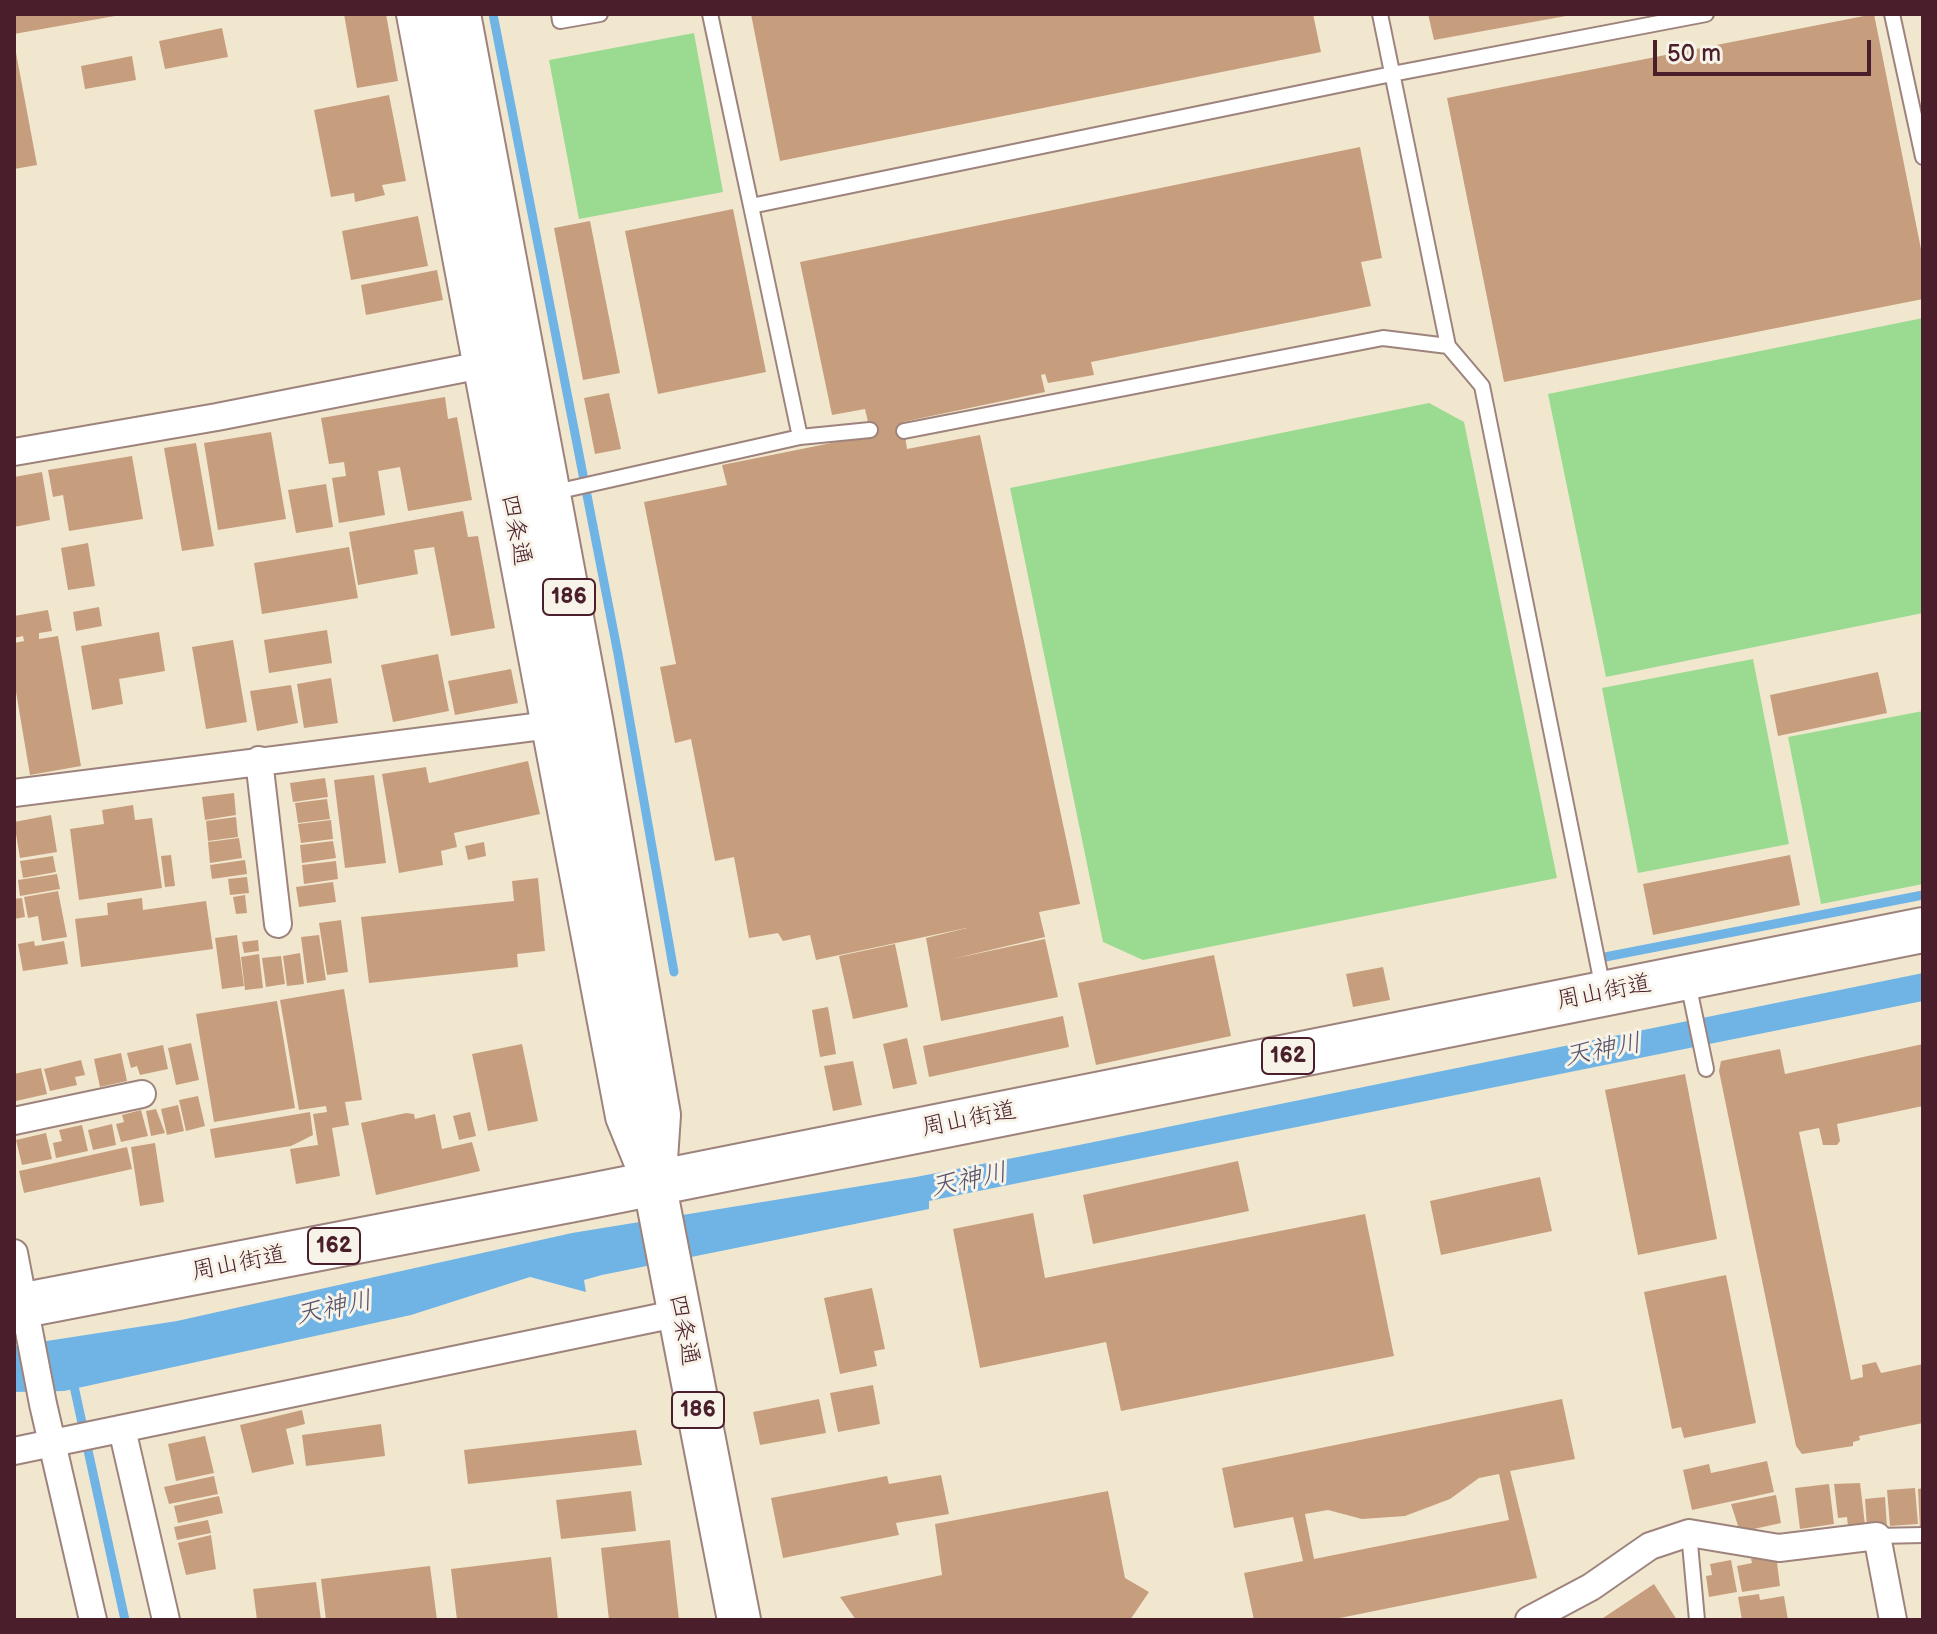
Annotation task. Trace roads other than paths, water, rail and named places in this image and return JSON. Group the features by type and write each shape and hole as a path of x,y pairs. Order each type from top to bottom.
{"highway":[{"name":"周山街道","path":"23,1316 657,1196 1604,993 1689,987 1923,930"}],"main road":[{"name":"四条通","path":"418,14 504,361 572,722 659,1115 657,1196 739,1620"},
{"name":"四条通","path":"459,14 504,361 564,491 572,722"}],"street":[{"path":"14,452 217,417 504,361"},
{"path":"14,793 572,722"},
{"path":"259,760 278,924"},
{"path":"14,1121 142,1094"},
{"path":"14,1253 23,1316 43,1404 59,1442 93,1620"},
{"path":"14,1451 680,1313"},
{"path":"115,1430 166,1620"},
{"path":"1529,1620 1591,1587 1650,1546 1689,1533 1779,1548 1877,1536 1893,1620"}],"lane":[{"path":"559,14 560,21 600,14"},
{"path":"710,14 800,437"},
{"path":"1380,14 1448,346 1482,386 1604,993"},
{"path":"751,206 1392,74 1706,14"},
{"path":"1892,14 1923,157"},
{"path":"904,431 1383,338 1448,346"},
{"path":"564,491 800,437 870,430"},
{"path":"1689,987 1706,1069"},
{"path":"1689,1533 1697,1620"},
{"path":"1877,1536 1923,1535"}],"water":[{"name":"天神川","path":"1923,973 1923,1001 929,1201 929,1209 602,1275 584,1280 586,1292 530,1277 411,1315 64,1391 14,1392 14,1346 177,1321 572,1233 916,1177"}],"waterway":[{"path":"493,14 618,654 674,972"},
{"path":"1605,957 1923,895"},
{"path":"72,1377 125,1620"}]}
